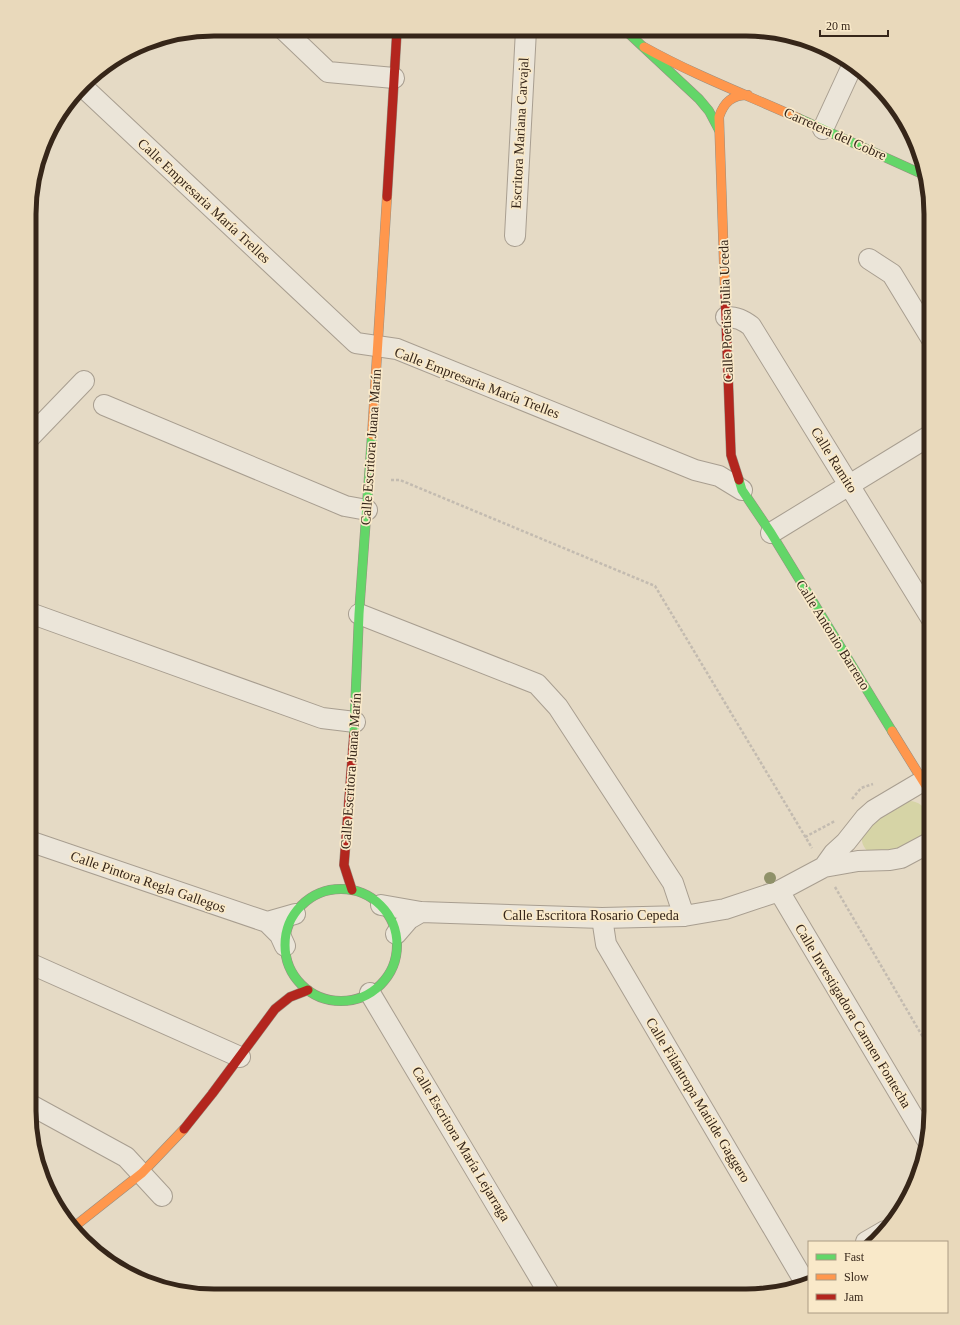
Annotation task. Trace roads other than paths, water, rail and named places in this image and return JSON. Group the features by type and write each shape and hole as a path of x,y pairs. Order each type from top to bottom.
{"street":[{"path":"290,36 328,72 394,78"},
{"name":"Calle Escritora Juana Marín","path":"344,865 355,722 359,614 378,347 397,36"},
{"name":"Escritora Mariana Carvajal","path":"515,236 526,36"},
{"path":"632,36 671,75 700,98 712,114 719,130"},
{"name":"Carretera del Cobre","path":"644,47 688,73 748,95 919,173"},
{"path":"823,129 850,70"},
{"name":"Calle Empresaria María Trelles","path":"86,90 356,343 397,349 695,470 719,476 742,490"},
{"path":"719,130 719,117 724,105 734,96 748,95"},
{"name":"Calle Poetisa Julia Uceda","path":"719,130 731,456 742,490"},
{"path":"869,259 892,274 924,327"},
{"name":"Calle Ramito","path":"726,317 739,319 751,326 924,607"},
{"path":"36,431 84,381"},
{"path":"104,405 346,506 367,510"},
{"path":"771,533 924,439"},
{"name":"Calle Antonio Barreno","path":"742,490 771,533 924,782"},
{"path":"359,614 537,684 558,707 673,883 684,916"},
{"path":"36,615 322,718 355,722"},
{"path":"824,867 834,853 846,842 865,818 874,810 924,788"},
{"name":"Calle Pintora Regla Gallegos","path":"36,843 267,922 280,935 285,946"},
{"path":"824,867 858,861 890,860 901,858 924,846"},
{"path":"330,890 344,865"},
{"path":"344,865 352,890"},
{"name":"Calle Escritora Rosario Cepeda","path":"381,905 421,912 602,918 684,916 725,909 779,891 824,867"},
{"path":"330,890 352,890 363,893 381,905 393,924 396,934 396,957 392,968 383,982 370,993 345,1001 332,1000 308,990 298,982 289,966 285,946 287,929 295,914 308,900 330,890"},
{"name":"Calle Investigadora Carmen Fontecha","path":"779,891 922,1132"},
{"path":"396,934 409,919 421,912"},
{"path":"267,922 295,914"},
{"name":"Calle Filántropa Matilde Gaggero","path":"602,918 606,944 802,1280"},
{"path":"36,966 240,1057"},
{"path":"275,1010 285,985 289,966"},
{"path":"77,1224 141,1174 174,1141 275,1010 286,999 308,990"},
{"name":"Calle Escritora María Lejarraga","path":"370,993 546,1289"},
{"path":"36,1108 126,1157 162,1196"}]}
